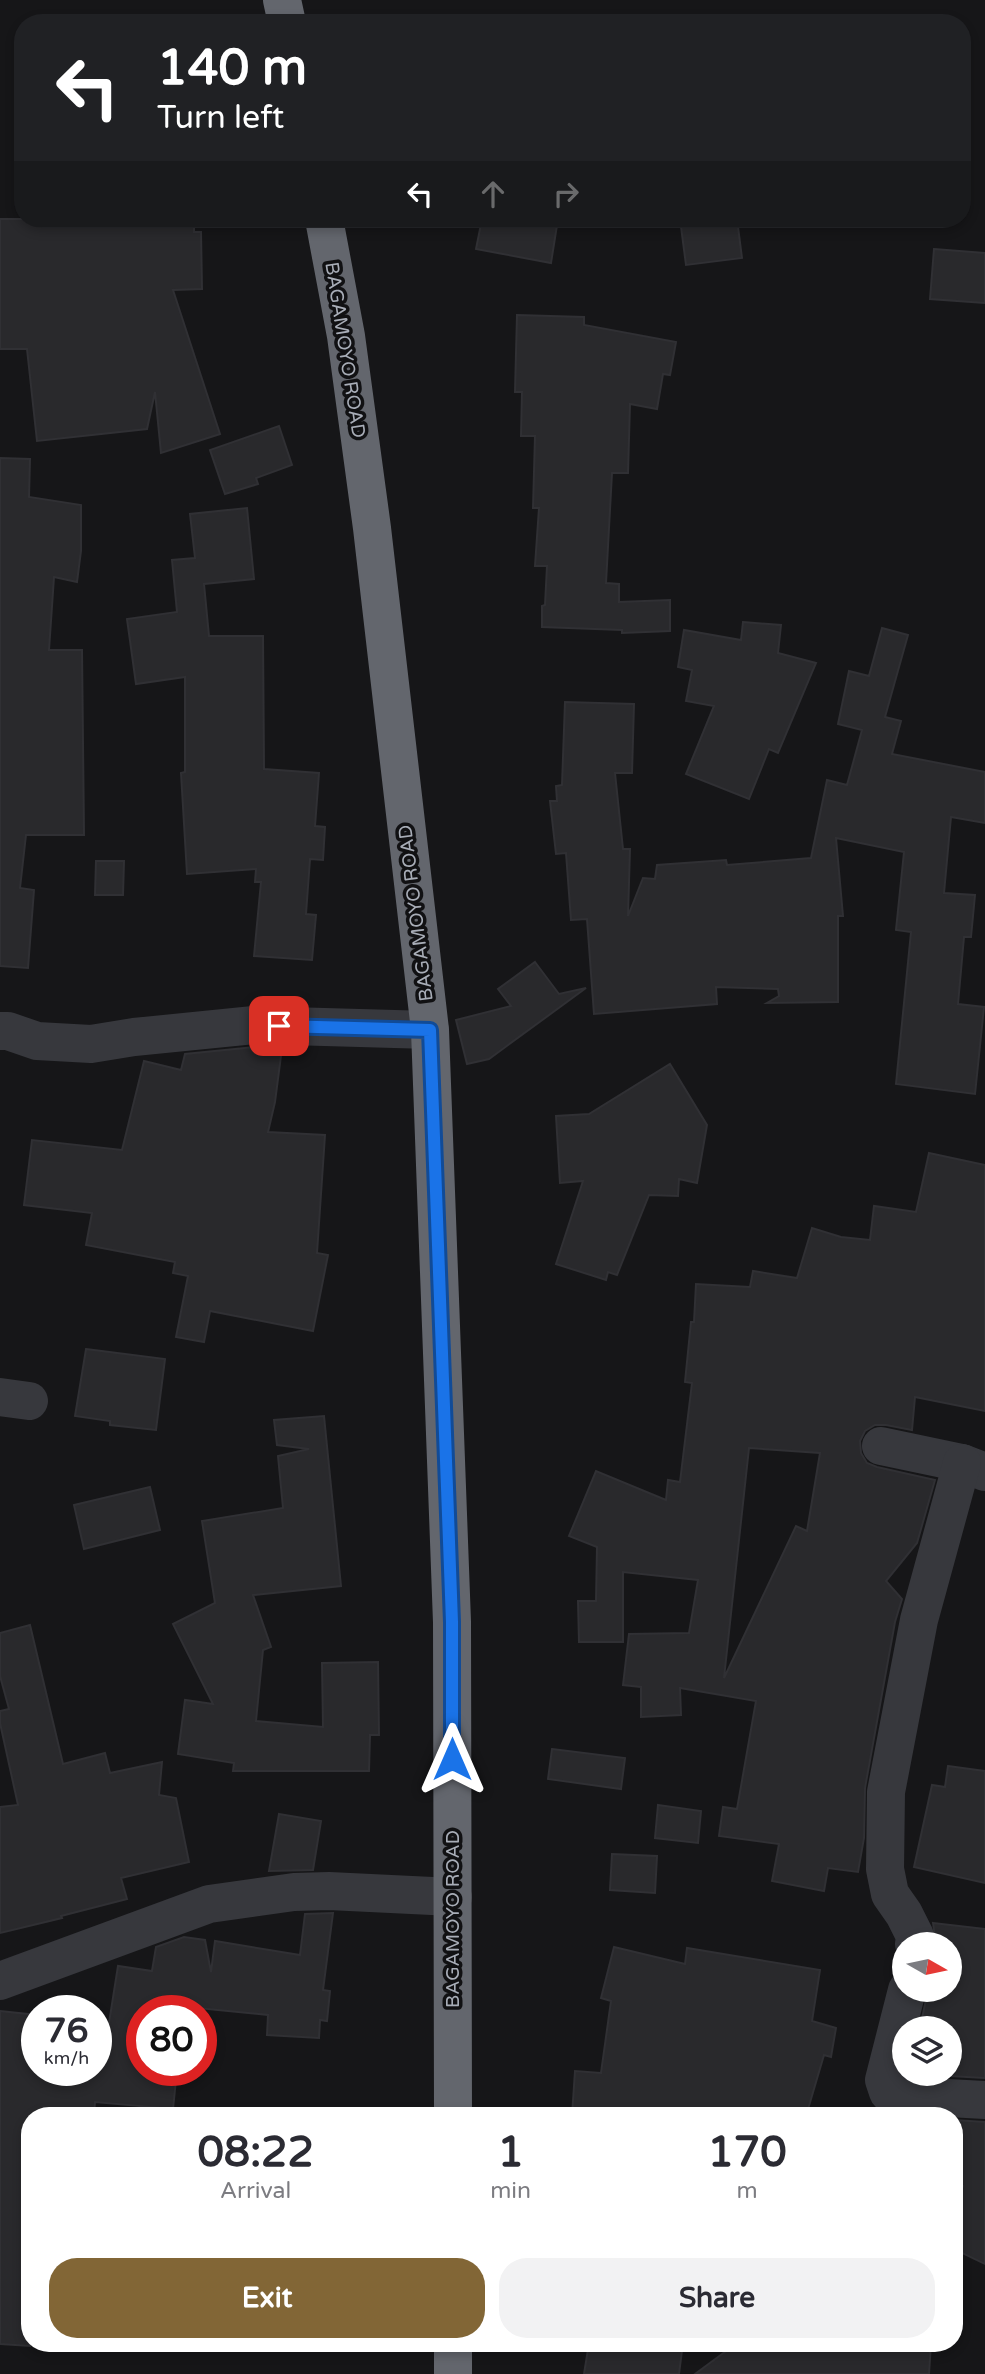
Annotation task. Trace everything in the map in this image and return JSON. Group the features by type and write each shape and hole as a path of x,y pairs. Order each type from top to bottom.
{"highway":[{"name":"BAGAMOYO ROAD","path":"326,228 346,336 370,514 430,1030 452,1622 453,2107"},
{"path":"453,2352 453,2374"}],"street":[{"path":"0,1031 37,1041 91,1044 254,1025 430,1030"},
{"path":"881,1446 974,1468 919,1620 886,1792 885,1869 890,1894 913,1932"},
{"path":"0,1980 209,1904 306,1891 453,1897"},
{"path":"904,2002 884,2080 888,2092 912,2096 985,2099"}],"building":[{"path":"0,219 14,219 14,228 194,228 194,232 201,232 202,289 173,290 220,434 161,453 155,392 147,429 37,441 27,349 0,349"},
{"path":"480,228 557,228 551,263 476,249"},
{"path":"681,228 738,228 742,258 686,265"},
{"path":"934,249 985,253 985,303 930,299"},
{"path":"517,315 584,317 584,325 676,342 670,375 663,374 657,409 630,404 628,473 612,473 606,583 619,584 619,602 670,600 670,631 622,633 622,630 542,627 547,566 535,566 539,508 533,508 535,436 521,436 522,392 515,392"},
{"path":"279,426 292,465 256,478 258,484 225,494 210,450"},
{"path":"0,458 30,459 29,497 81,505 81,551 77,582 54,577 49,650 82,650 84,835 26,835 20,888 34,890 28,968 0,966"},
{"path":"247,508 254,579 204,584 209,636 263,636 264,769 319,773 315,826 325,827 323,860 310,859 306,914 316,915 312,960 254,956 261,882 255,882 256,869 187,874 181,773 185,772 185,677 136,684 127,619 177,612 172,560 195,558 190,514"},
{"path":"743,622 781,625 778,653 816,663 778,753 769,749 749,799 686,774 714,706 686,701 692,670 678,667 684,630 741,640"},
{"path":"882,628 908,635 885,717 901,721 892,754 985,772 985,823 951,817 944,893 975,895 971,937 964,937 958,1004 984,1007 975,1094 896,1084 911,932 896,930 904,852 836,838 843,916 838,916 838,1002 767,1003 779,996 778,989 716,987 717,1004 594,1014 587,919 571,920 566,853 556,854 550,801 557,801 556,786 562,785 565,702 634,704 632,773 615,773 623,849 630,849 628,916 643,878 655,879 657,865 726,860 727,865 811,858 827,780 847,785 862,730 838,724 849,671 869,676"},
{"path":"96,861 124,861 123,895 95,895"},
{"path":"535,962 559,994 586,988 489,1059 467,1064 456,1020 511,1006 498,989"},
{"path":"255,1047 282,1048 268,1132 325,1135 317,1253 328,1255 313,1331 210,1311 204,1342 176,1337 188,1276 173,1273 175,1262 86,1245 92,1213 24,1205 32,1140 122,1150 144,1061 181,1070 185,1054"},
{"path":"670,1064 707,1125 697,1183 679,1179 678,1196 649,1195 617,1275 608,1272 606,1280 556,1264 583,1181 560,1183 556,1116 589,1114"},
{"path":"929,1153 985,1165 985,1411 915,1397 912,1430 875,1425 865,1431 860,1441 861,1453 867,1463 935,1480 917,1543 886,1581 902,1599 895,1622 865,1788 864,1838 858,1872 828,1868 824,1891 772,1881 779,1844 719,1836 723,1807 737,1809 756,1701 680,1688 681,1715 641,1717 641,1687 623,1685 629,1634 689,1633 698,1580 623,1572 623,1642 579,1642 578,1601 596,1601 597,1547 569,1536 596,1471 666,1500 668,1480 680,1482 692,1383 685,1382 691,1322 694,1322 696,1284 750,1287 753,1271 797,1278 812,1228 841,1237 870,1240 874,1206 916,1212","holes":["749,1448 820,1453 807,1531 796,1526 724,1678"]},
{"path":"86,1349 165,1359 156,1430 110,1425 110,1421 75,1416"},
{"path":"324,1416 341,1586 253,1595 271,1647 263,1650 256,1721 323,1727 322,1663 378,1662 379,1735 370,1735 369,1771 233,1771 234,1763 178,1754 185,1700 213,1704 173,1624 215,1603 202,1521 283,1508 278,1456 309,1449 277,1445 274,1420"},
{"path":"150,1487 160,1530 84,1549 74,1505"},
{"path":"30,1625 63,1764 105,1753 110,1773 162,1762 159,1795 176,1798 189,1862 121,1878 127,1899 0,1933 0,1807 18,1805 0,1723 0,1711 9,1709 0,1676 0,1633"},
{"path":"552,1749 625,1758 621,1789 548,1779"},
{"path":"948,1766 985,1771 985,1883 914,1867 932,1785 945,1787"},
{"path":"658,1805 701,1811 698,1843 655,1838"},
{"path":"279,1814 321,1821 313,1870 269,1871"},
{"path":"612,1854 657,1856 655,1893 610,1890"},
{"path":"333,1913 323,1990 330,1991 327,2021 320,2020 319,2038 267,2035 268,2015 217,2010 217,1995 126,1995 126,2086 175,2086 173,2107 95,2102 95,2107 21,2107 21,2345 0,2344 0,2011 21,2013 21,2086 112,2086 112,2004 118,1966 152,1971 156,1947 184,1937 205,1940 211,1972 215,1941 300,1955 305,1914"},
{"path":"933,1923 985,1929 985,2078 962,2077 962,2016 923,2016 925,2002 962,2002 962,1932 934,1932"},
{"path":"614,1947 685,1964 687,1948 820,1970 812,2021 836,2028 831,2057 824,2055 809,2107 573,2107 575,2071 601,2073 611,2001 601,1998"},
{"path":"963,2121 985,2122 985,2264 963,2253"},
{"path":"588,2352 682,2352 679,2374 584,2374"},
{"path":"725,2352 930,2352 929,2374 695,2374"}],"route":[{"path":"279,1026 430,1030 452,1622 452,1759"}]}
